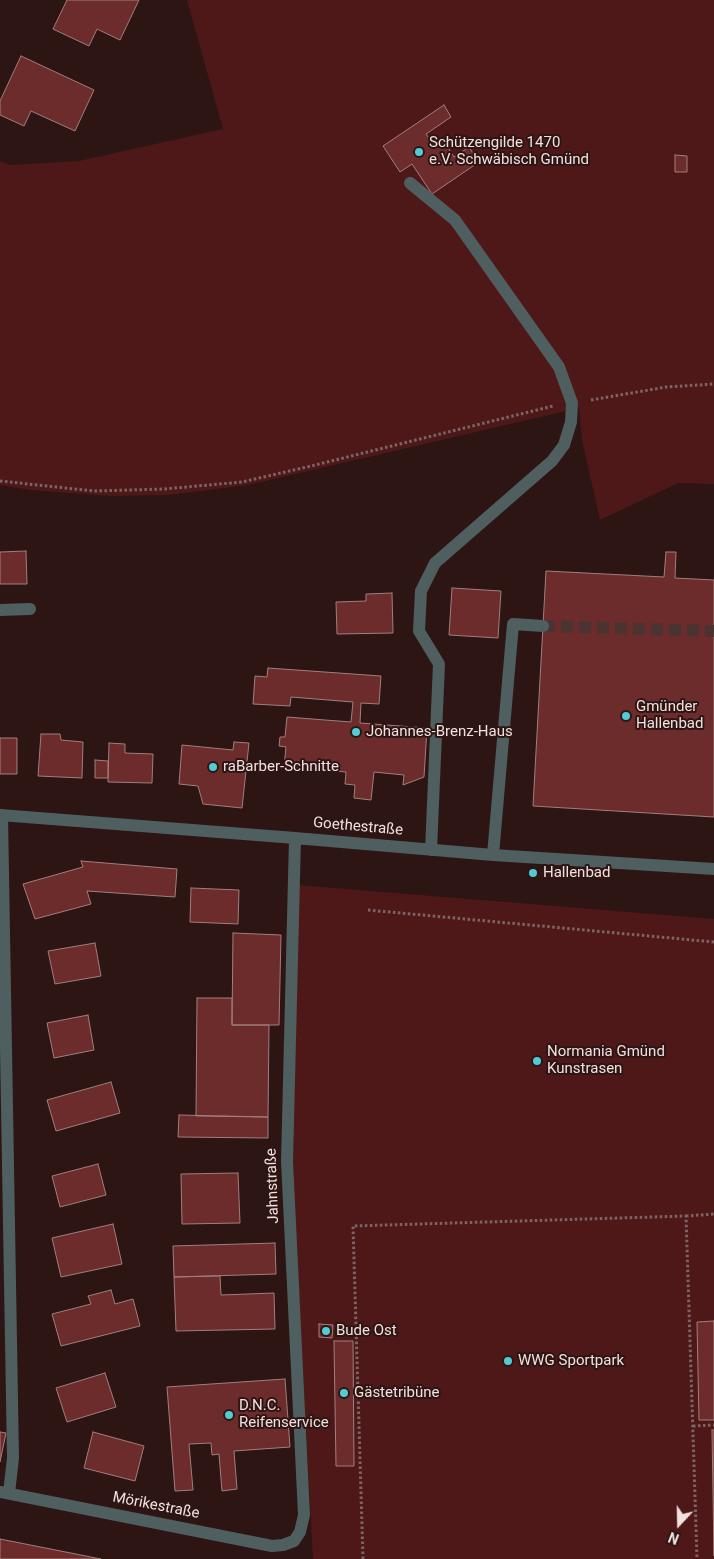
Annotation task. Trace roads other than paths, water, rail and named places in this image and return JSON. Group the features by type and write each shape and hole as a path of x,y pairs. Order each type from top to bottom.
{"street":[{"path":"410,183 455,220 560,367 572,403 571,422 564,445 552,461 435,563 421,591 419,630 439,664 431,850"},
{"path":"0,610 30,609"},
{"path":"493,856 513,624 543,626"},
{"path":"1,815 13,1458 5,1492"},
{"name":"Goethestraße","path":"1,815 296,838 493,856 714,869"},
{"name":"Jahnstraße","path":"296,838 287,1162 304,1515 300,1532"},
{"name":"Mörikestraße","path":"5,1492 272,1546 294,1541 300,1532"}],"tunnel":[{"path":"543,626 714,631"}],"place":[{"name":"Schützengilde 1470 e.V. Schwäbisch Gmünd","path":"419,152"},
{"name":"Gmünder Hallenbad","path":"626,716"},
{"name":"Johannes-Brenz-Haus","path":"356,732"},
{"name":"raBarber-Schnitte","path":"213,767"},
{"name":"Hallenbad","path":"533,873"},
{"name":"Normania Gmünd Kunstrasen","path":"537,1061"},
{"name":"Bude Ost","path":"326,1331"},
{"name":"WWG Sportpark","path":"508,1361"},
{"name":"Gästetribüne","path":"344,1393"},
{"name":"D.N.C. Reifenservice","path":"229,1415"}]}
